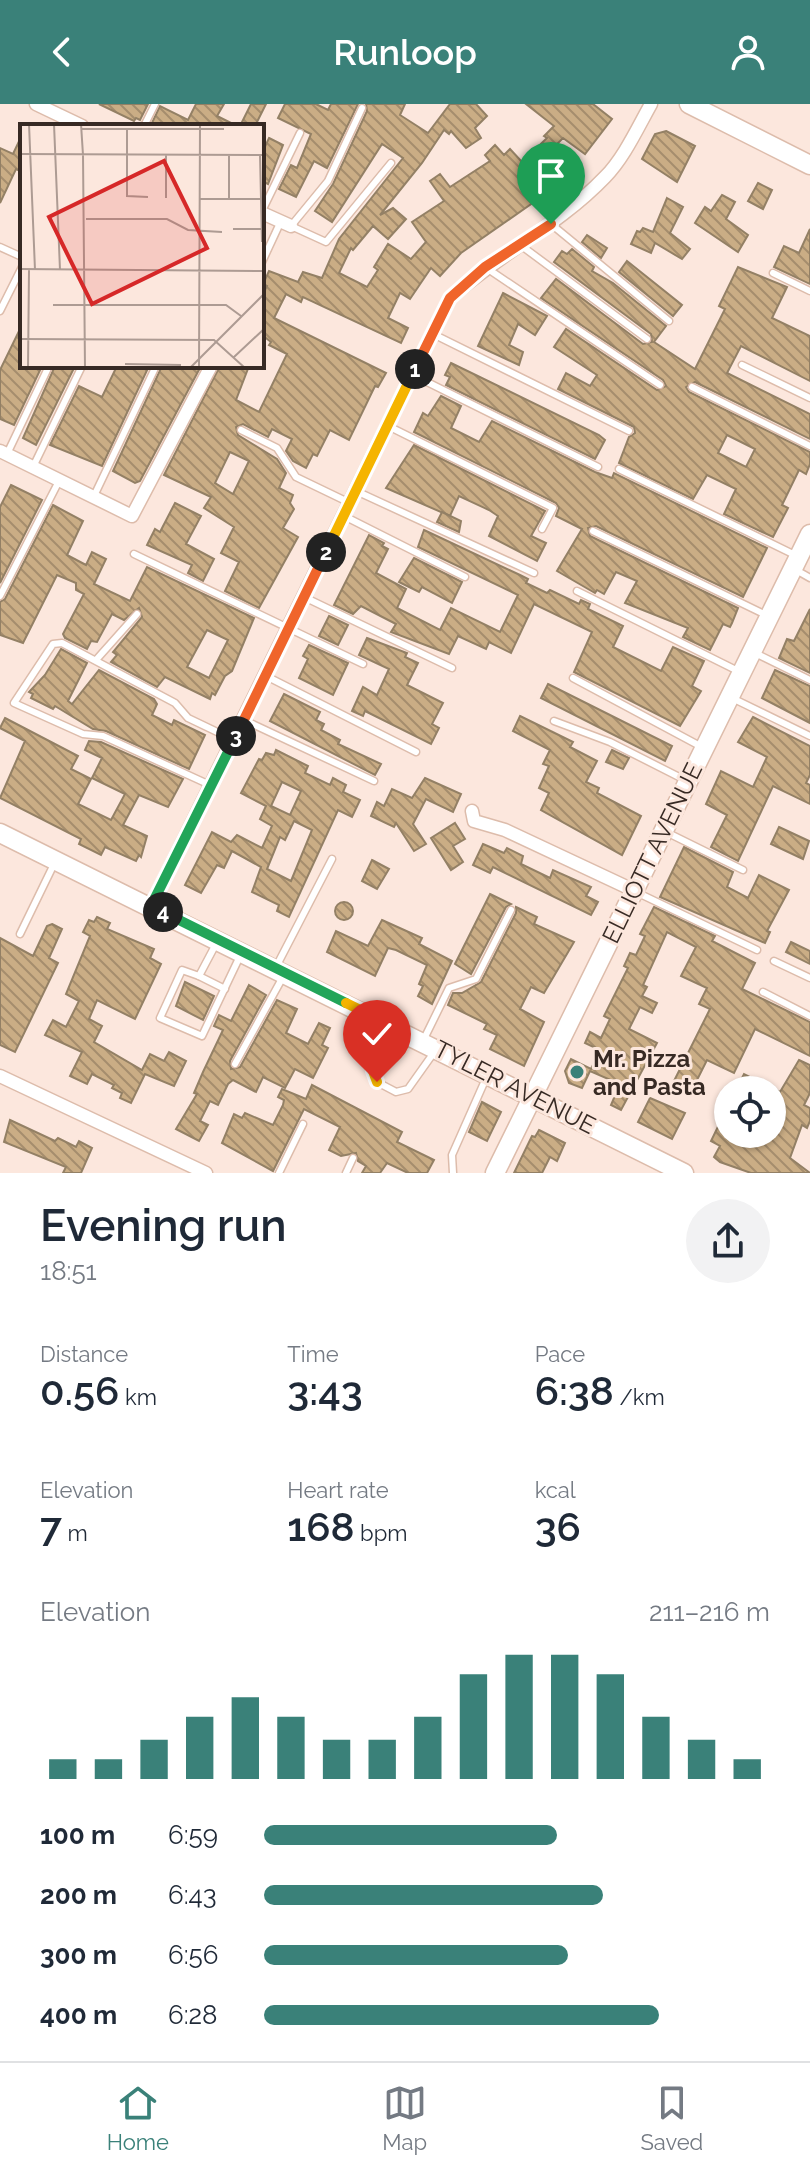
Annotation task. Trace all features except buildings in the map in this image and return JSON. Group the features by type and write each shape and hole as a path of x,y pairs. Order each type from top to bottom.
{"main road":[{"path":"689,104 721,111 810,165"},
{"name":"ELLIOTT AVENUE","path":"495,1173 809,537"},
{"name":"TYLER AVENUE","path":"0,833 219,939 684,1173"}],"street":[{"path":"36,104 78,124"},
{"path":"151,906 450,298 485,267 551,224 607,176 651,104"},
{"path":"264,213 286,224"},
{"path":"3,452 132,516 210,368"},
{"path":"472,811 474,821 481,826 505,830 633,890"},
{"path":"0,1076 206,1173"}],"lane":[{"path":"145,124 155,104"},
{"path":"264,259 286,224 328,181 362,108"},
{"path":"264,208 300,133"},
{"path":"286,224 326,242 391,163"},
{"path":"551,224 669,321"},
{"path":"519,244 647,339"},
{"path":"0,247 20,256"},
{"path":"485,267 660,385"},
{"path":"0,311 20,271"},
{"path":"773,273 810,291"},
{"path":"0,286 10,291"},
{"path":"433,334 629,431"},
{"path":"742,365 810,398"},
{"path":"3,452 48,368"},
{"path":"33,468 81,368"},
{"path":"93,498 155,368"},
{"path":"413,375 598,467"},
{"path":"692,387 810,446"},
{"path":"388,426 553,508 542,529"},
{"path":"241,430 277,448 296,477 353,497 534,573"},
{"path":"619,469 796,563 810,578"},
{"path":"0,596 59,481"},
{"path":"344,516 465,577"},
{"path":"593,531 769,617"},
{"path":"134,554 363,664"},
{"path":"577,591 741,673"},
{"path":"304,597 452,668"},
{"path":"96,660 137,614"},
{"path":"212,786 103,736 83,734 14,703 23,685 56,643 96,660 175,703 188,718 234,740"},
{"path":"752,651 810,680"},
{"path":"266,676 416,752"},
{"path":"573,678 703,748"},
{"path":"729,697 810,736"},
{"path":"244,720 374,781"},
{"path":"554,721 610,742 687,781"},
{"path":"663,830 743,870"},
{"path":"235,1064 332,859"},
{"path":"20,934 56,860"},
{"path":"633,890 757,950"},
{"path":"395,1027 373,1071 377,1082 396,1092 408,1089 430,1044 449,988 476,979 511,910"},
{"path":"199,976 219,939"},
{"path":"225,989 182,970 160,1018 202,1036 225,989 243,951"},
{"path":"774,961 810,978"},
{"path":"763,992 810,1016"},
{"path":"453,1173 452,1155 488,1073"},
{"path":"279,1173 303,1124"},
{"path":"346,1173 353,1158"}],"place":[{"name":"Mr. Pizza and Pasta","path":"577,1072"}],"route":[{"path":"377,1082 373,1071 395,1027 151,906 450,298 485,267 551,224"}]}
